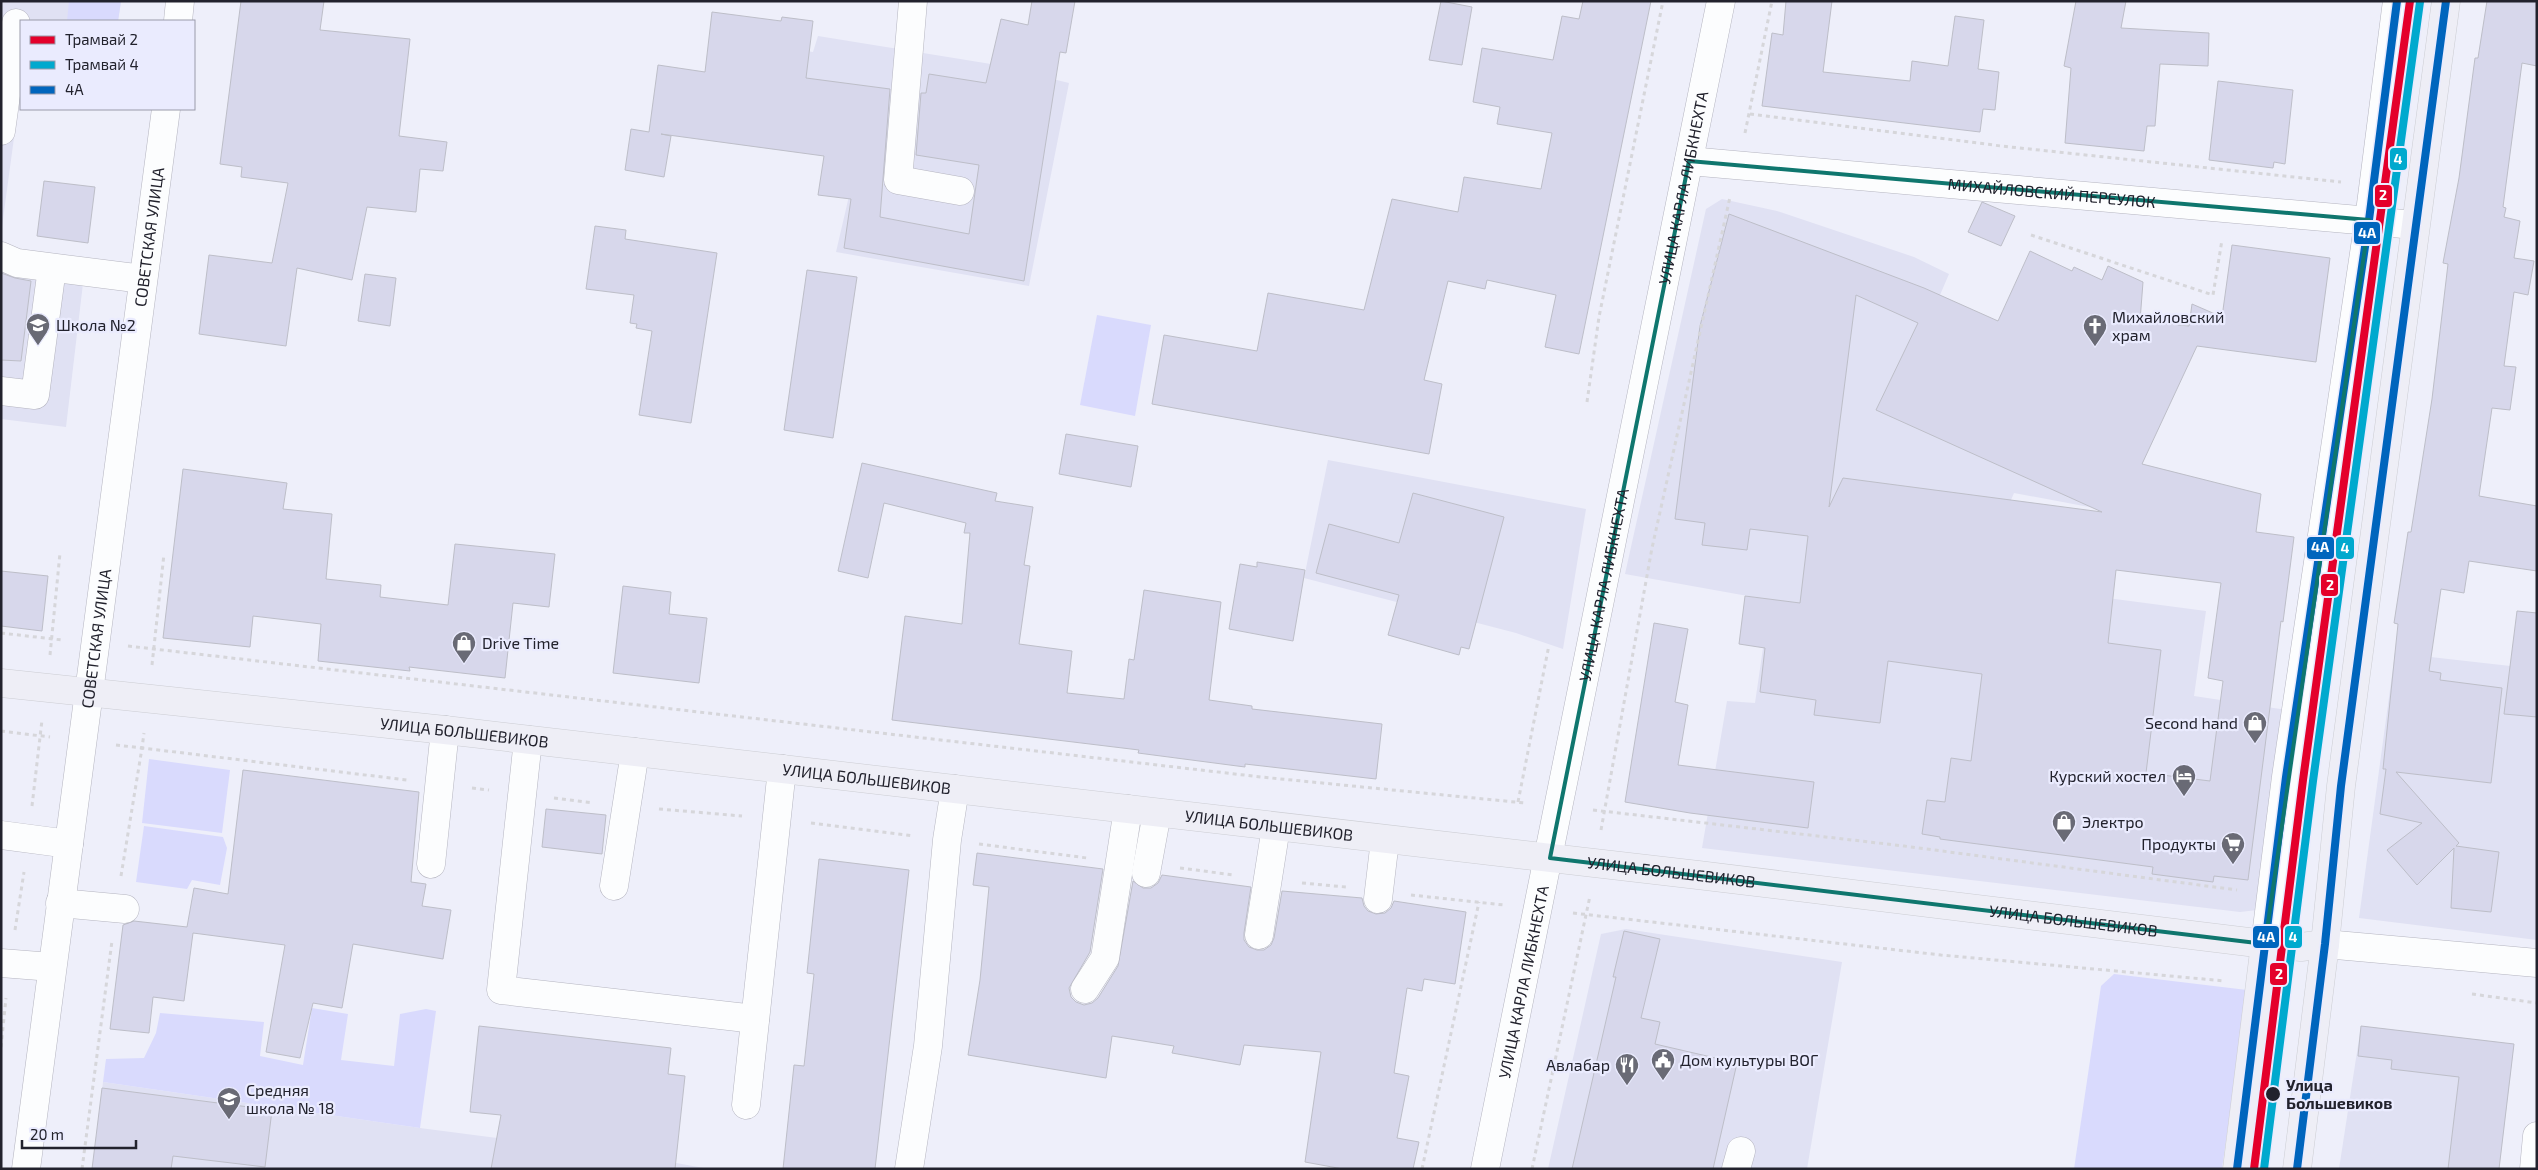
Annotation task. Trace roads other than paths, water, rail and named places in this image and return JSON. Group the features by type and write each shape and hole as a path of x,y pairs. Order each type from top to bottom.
{"main road":[{"path":"2297,1169 2325,944 2341,786 2446,1"},
{"name":"УЛИЦА БОЛЬШЕВИКОВ","path":"1,683 445,730 1550,858 2265,944 2302,947 2325,944"},
{"path":"2237,1169 2265,944"}],"street":[{"path":"178,20 180,1"},
{"path":"914,1 898,180 960,191"},
{"name":"УЛИЦА КАРЛА ЛИБКНЕХТА","path":"1485,1169 1550,858 1558,806 1721,1"},
{"path":"2265,944 2286,777 2369,220 2397,1"},
{"path":"1,131 16,22"},
{"name":"СОВЕТСКАЯ УЛИЦА","path":"26,1169 166,110"},
{"name":"МИХАЙЛОВСКИЙ ПЕРЕУЛОК","path":"1688,161 2415,225"},
{"path":"1,256 17,263 143,279"},
{"path":"1,391 35,395 52,268"},
{"path":"431,864 445,730"},
{"path":"528,740 501,990 755,1019"},
{"path":"614,886 635,752"},
{"path":"746,1106 782,769"},
{"path":"909,1169 928,1046 946,840 954,789"},
{"path":"1085,989 1105,958 1128,809"},
{"path":"1146,873 1157,813"},
{"path":"1259,935 1276,827"},
{"path":"1,834 68,844"},
{"path":"1378,899 1385,840"},
{"path":"60,903 125,909"},
{"name":"УЛИЦА БОЛЬШЕВИКОВ","path":"2325,944 2537,963"},
{"path":"5,963 52,967"},
{"path":"2534,1169 2537,1136"}],"tram line":[{"name":"2","path":"2254,1169 2303,780 2410,1"},
{"name":"4","path":"2264,1169 2313,781 2420,2"}],"place":[{"name":"Школа №2","path":"38,346"},
{"name":"Михайловский храм","path":"2095,347"},
{"name":"Drive Time","path":"464,664"},
{"name":"Second hand","path":"2255,744"},
{"name":"Курский хостел","path":"2184,797"},
{"name":"Электро","path":"2064,843"},
{"name":"Продукты","path":"2233,865"},
{"name":"Дом культуры ВОГ","path":"1663,1081"},
{"name":"Авлабар","path":"1627,1086"},
{"name":"Улица Большевиков","path":"2273,1094"},
{"name":"Средняя школа № 18","path":"229,1120"}]}
